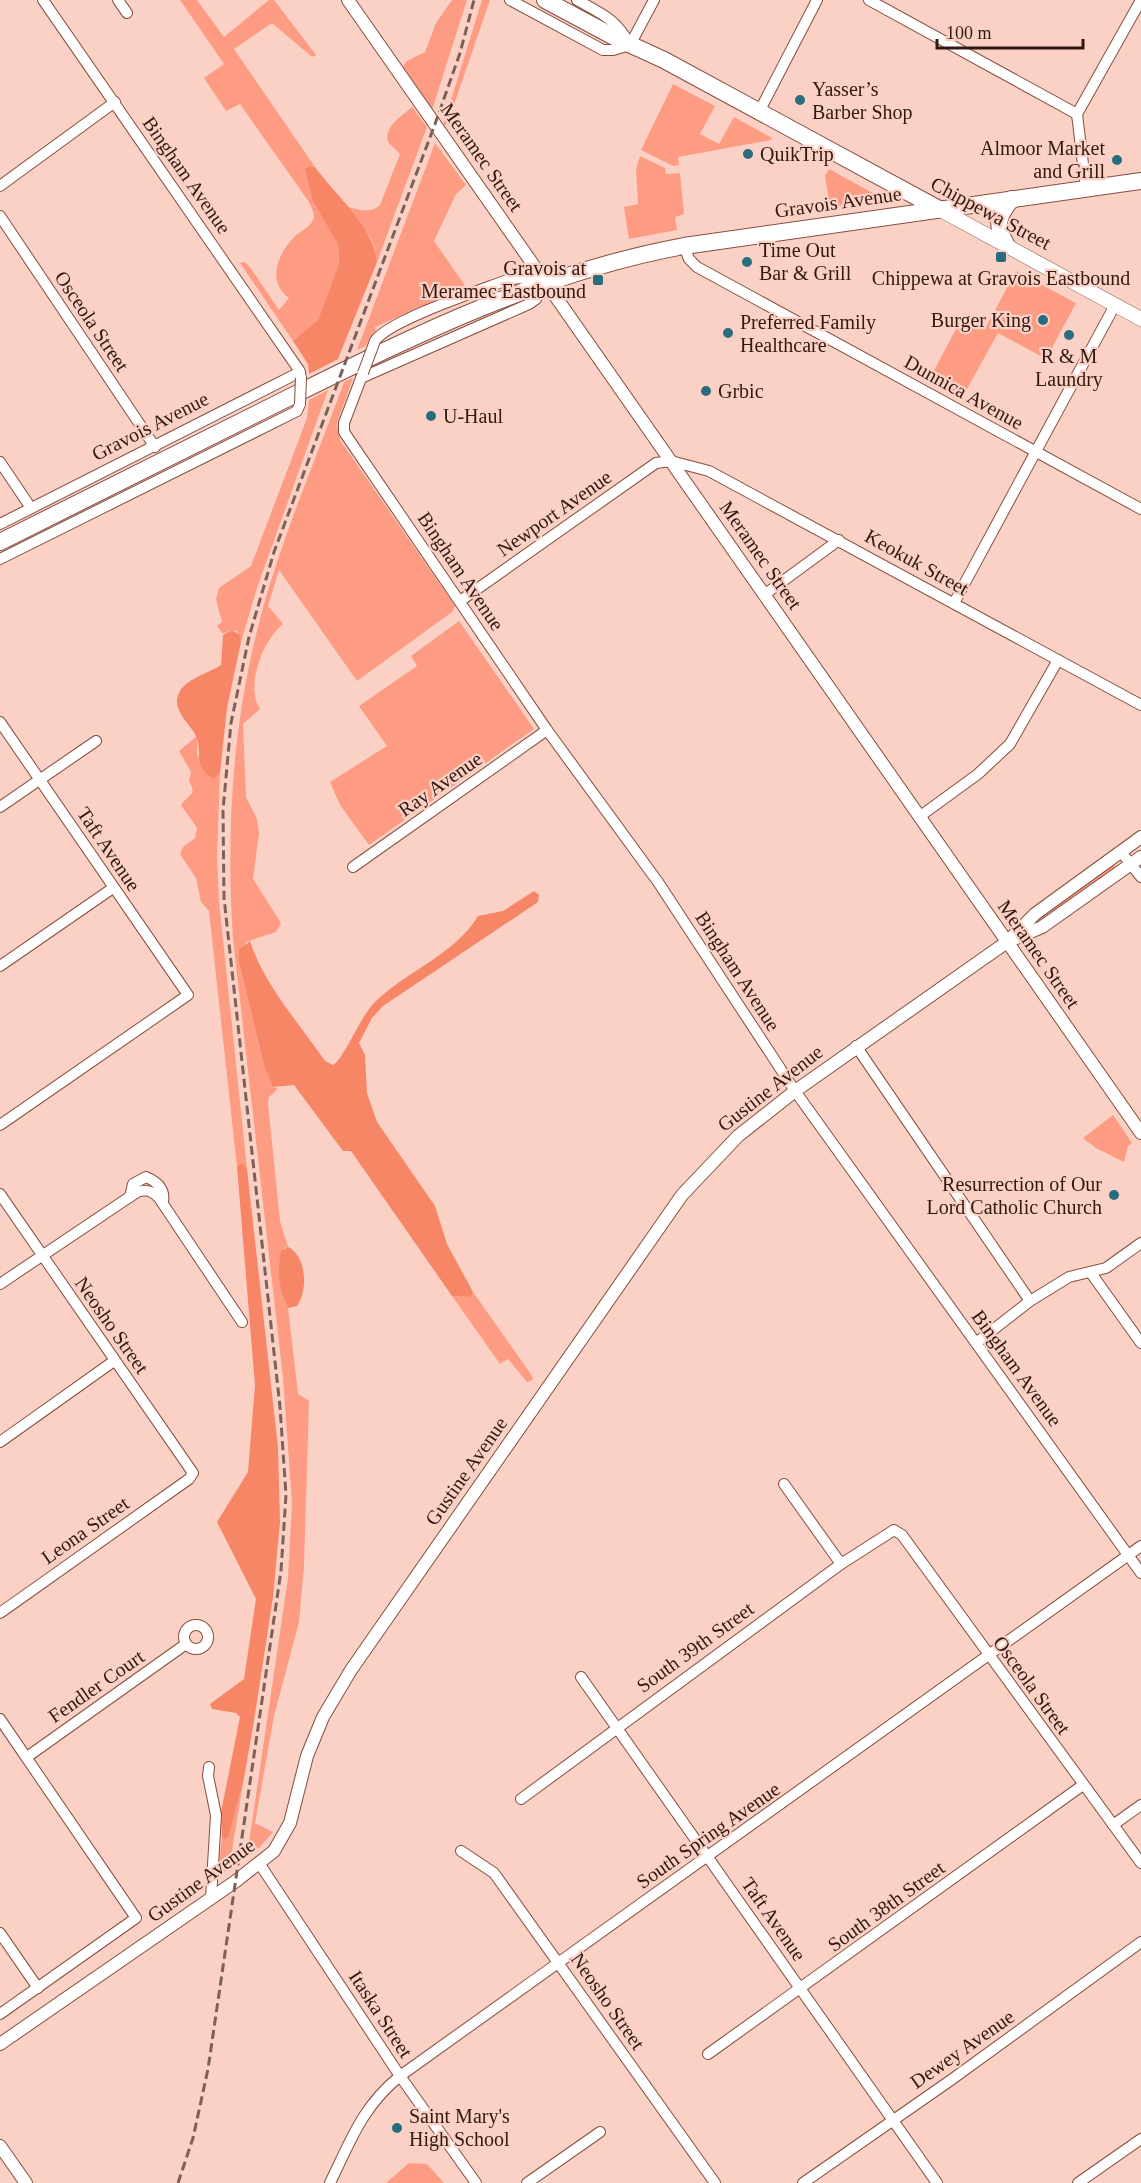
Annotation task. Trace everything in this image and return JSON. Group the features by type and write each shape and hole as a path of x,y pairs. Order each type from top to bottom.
{"main road":[{"name":"Chippewa Street","path":"545,0 630,45 664,60 1141,319"},
{"name":"Gravois Avenue","path":"0,542 392,346 472,309 544,281 631,257 684,246 937,208 1141,181"},
{"path":"1007,246 997,222 998,217 1012,199"}],"street":[{"name":"Bingham Avenue","path":"43,0 300,375"},
{"path":"118,0 127,13"},
{"name":"Meramec Street","path":"348,0 1141,1133"},
{"path":"510,0 603,50 613,50 630,45 654,0"},
{"path":"577,0 613,20 622,30 630,45"},
{"path":"759,112 818,0"},
{"path":"868,0 1077,114"},
{"path":"1086,189 1077,114 1141,0"},
{"path":"0,186 115,102"},
{"name":"Osceola Street","path":"0,216 155,447"},
{"name":"Dunnica Avenue","path":"684,246 690,260 697,267 1141,509"},
{"name":"Gravois Avenue","path":"362,375 375,341 382,333 422,314 507,280 519,278 544,281"},
{"path":"362,375 529,304 536,299 544,281"},
{"path":"954,603 1115,305"},
{"path":"0,560 297,411 300,404 300,375"},
{"name":"Gravois Avenue","path":"0,524 300,375"},
{"name":"Bingham Avenue","path":"362,375 344,423 344,432 547,730 658,882 795,1091 1141,1573"},
{"name":"Keokuk Street","path":"671,461 709,471 1141,705"},
{"name":"Newport Avenue","path":"460,601 656,463 671,461"},
{"path":"0,462 32,508"},
{"path":"764,595 839,540"},
{"path":"919,817 978,774 1010,744 1058,660"},
{"name":"Taft Avenue","path":"0,722 112,888 188,995 0,1125"},
{"name":"Ray Avenue","path":"353,867 547,730"},
{"path":"0,807 96,741"},
{"name":"Gustine Avenue","path":"0,2044 211,1898 274,1851 286,1833 323,1718 357,1662 681,1195 738,1136 795,1091 1007,942 1035,914 1141,837"},
{"path":"1121,852 1141,877"},
{"name":"Gustine Avenue","path":"1007,942 1042,927 1141,857"},
{"path":"0,966 112,888"},
{"path":"856,1046 1030,1301"},
{"path":"0,1284 130,1197 145,1190 154,1192 242,1322"},
{"name":"Neosho Street","path":"0,1194 192,1471 192,1477"},
{"path":"976,1343 1030,1301 1069,1277 1106,1268 1141,1243"},
{"path":"1091,1273 1141,1343"},
{"path":"0,1442 114,1361"},
{"name":"Leona Street","path":"0,1613 192,1477"},
{"path":"784,1484 841,1564"},
{"name":"Osceola Street","path":"894,1530 902,1535 1141,1863"},
{"name":"South 39th Street","path":"520,1799 841,1564 894,1530"},
{"name":"South Spring Avenue","path":"330,2183 365,2112 381,2091 400,2076 1141,1546"},
{"name":"Fendler Court","path":"27,1757 186,1644"},
{"name":"Taft Avenue","path":"581,1677 937,2183"},
{"path":"0,1719 136,1918 0,2014"},
{"path":"209,1767 208,1776 216,1815 211,1898"},
{"name":"South 38th Street","path":"708,2054 801,1990 1083,1785"},
{"path":"1113,1825 1141,1805"},
{"name":"Neosho Street","path":"460,1851 494,1873 715,2183"},
{"name":"Itaska Street","path":"259,1863 400,2076 476,2183"},
{"path":"0,1933 38,1988"},
{"name":"Dewey Avenue","path":"803,2183 1141,1942"},
{"path":"527,2183 600,2132"},
{"path":"1078,2183 1141,2139"},
{"path":"0,2146 26,2183"}],"shaded area":[{"path":"180,0 197,0 224,37 269,0 274,0 316,55 312,57 272,23 234,49 315,167 310,166 328,224 338,244 339,263 318,320 293,341 240,263 244,262 250,267 279,310 289,298 278,284 277,267 289,243 312,222 313,211 240,104 226,111 204,78 224,64"},
{"path":"452,0 467,0 432,110 403,66 407,61 425,52 436,23"},
{"path":"482,0 490,0 448,122 443,126"},
{"path":"673,84 715,106 700,134 719,144 734,117 772,138 771,140 678,157 679,165 673,166 641,150"},
{"path":"412,107 427,127 377,262 371,238 346,206 359,210 372,210 380,205 400,154 388,142 387,136 394,122"},
{"path":"435,143 466,185 456,194 434,241 466,287 375,327 376,331 365,346 357,350"},
{"path":"640,156 665,168 666,174 680,173 684,214 675,217 677,230 629,239 624,207 638,204 636,169"},
{"path":"310,166 315,167 362,224 375,249 377,262 338,359 309,374 308,364 293,341 318,320 339,263 338,244 313,201 305,169"},
{"path":"829,169 884,199 830,207 825,176"},
{"path":"1016,271 1076,303 1046,359 998,333 962,398 929,380 964,314 986,327"},
{"path":"353,378 337,423 340,440 455,606 452,612 357,681 279,570 268,606 283,624 269,641 258,664 254,688 260,709 243,724 246,797 257,819 259,833 253,879 281,923 276,932 246,942 239,963 265,1069 273,1087 278,1089 269,1097 268,1103 280,1221 288,1247 284,1248 284,1300 288,1308 298,1394 309,1401 304,1566 299,1622 274,1716 255,1823 273,1832 260,1847 247,1856 288,1578 292,1503 283,1378 233,939 230,859 233,780 250,662 267,592 287,532 344,382"},
{"path":"328,390 257,588 241,642 237,631 231,630 223,634 217,626 222,622 216,599 219,588 251,566 307,418 309,400"},
{"path":"459,621 534,729 369,845 340,805 330,782 387,746 359,706 417,666 411,656"},
{"path":"232,630 240,635 241,642 227,708 220,773 214,779 200,764 195,734 181,715 177,699 186,684 221,665 223,635"},
{"path":"197,736 197,755 214,779 220,773 217,856 219,901 247,1169 244,1164 237,1167 209,911 201,902 196,878 180,854 183,847 195,838 197,828 181,805 191,794 192,789 189,781 191,772 179,751"},
{"path":"1114,864 1116,869 1040,922 1037,917"},
{"path":"534,891 539,895 538,902 383,1006 372,1018 359,1043 365,1055 367,1093 377,1122 435,1206 447,1244 473,1292 471,1297 452,1296 351,1151 343,1151 294,1085 273,1087 265,1069 239,963 239,950 250,941 264,973 283,1003 325,1061 333,1065 342,1055 368,1010 385,993 443,953 468,930 478,916 503,911"},
{"path":"1113,1115 1132,1143 1128,1146 1124,1162 1096,1148 1083,1138"},
{"path":"244,1164 247,1169 278,1447 280,1522 273,1597 254,1721 244,1778 229,1836 225,1840 222,1838 221,1812 240,1717 236,1713 212,1709 210,1704 244,1679 256,1599 217,1522 248,1472 255,1385 237,1167"},
{"path":"288,1247 299,1258 304,1283 301,1300 297,1306 288,1308 281,1288 279,1266 281,1251"},
{"path":"473,1292 528,1370 533,1378 531,1381 527,1382 508,1359 500,1364 452,1296 470,1297"},
{"path":"244,1778 229,1868 217,1878 222,1838 225,1840 229,1836"},
{"path":"409,2163 427,2164 444,2183 386,2183"}],"railway":[{"path":"178,2183 193,2138 208,2069 281,1571 286,1495 280,1407 224,898 223,810 231,723 249,637 274,552 435,124 460,53 474,0"}],"place":[{"name":"Yasser’s Barber Shop","path":"800,100"},
{"name":"QuikTrip","path":"748,154"},
{"name":"Almoor Market and Grill","path":"1117,160"},
{"name":"Chippewa at Gravois Eastbound","path":"1001,257"},
{"name":"Time Out Bar & Grill","path":"747,262"},
{"name":"Gravois at Meramec Eastbound","path":"598,280"},
{"name":"Burger King","path":"1043,320"},
{"name":"Preferred Family Healthcare","path":"728,333"},
{"name":"R & M Laundry","path":"1069,335"},
{"name":"Grbic","path":"706,391"},
{"name":"U-Haul","path":"431,416"},
{"name":"Resurrection of Our Lord Catholic Church","path":"1114,1195"},
{"name":"Saint Mary's High School","path":"397,2128"}]}
